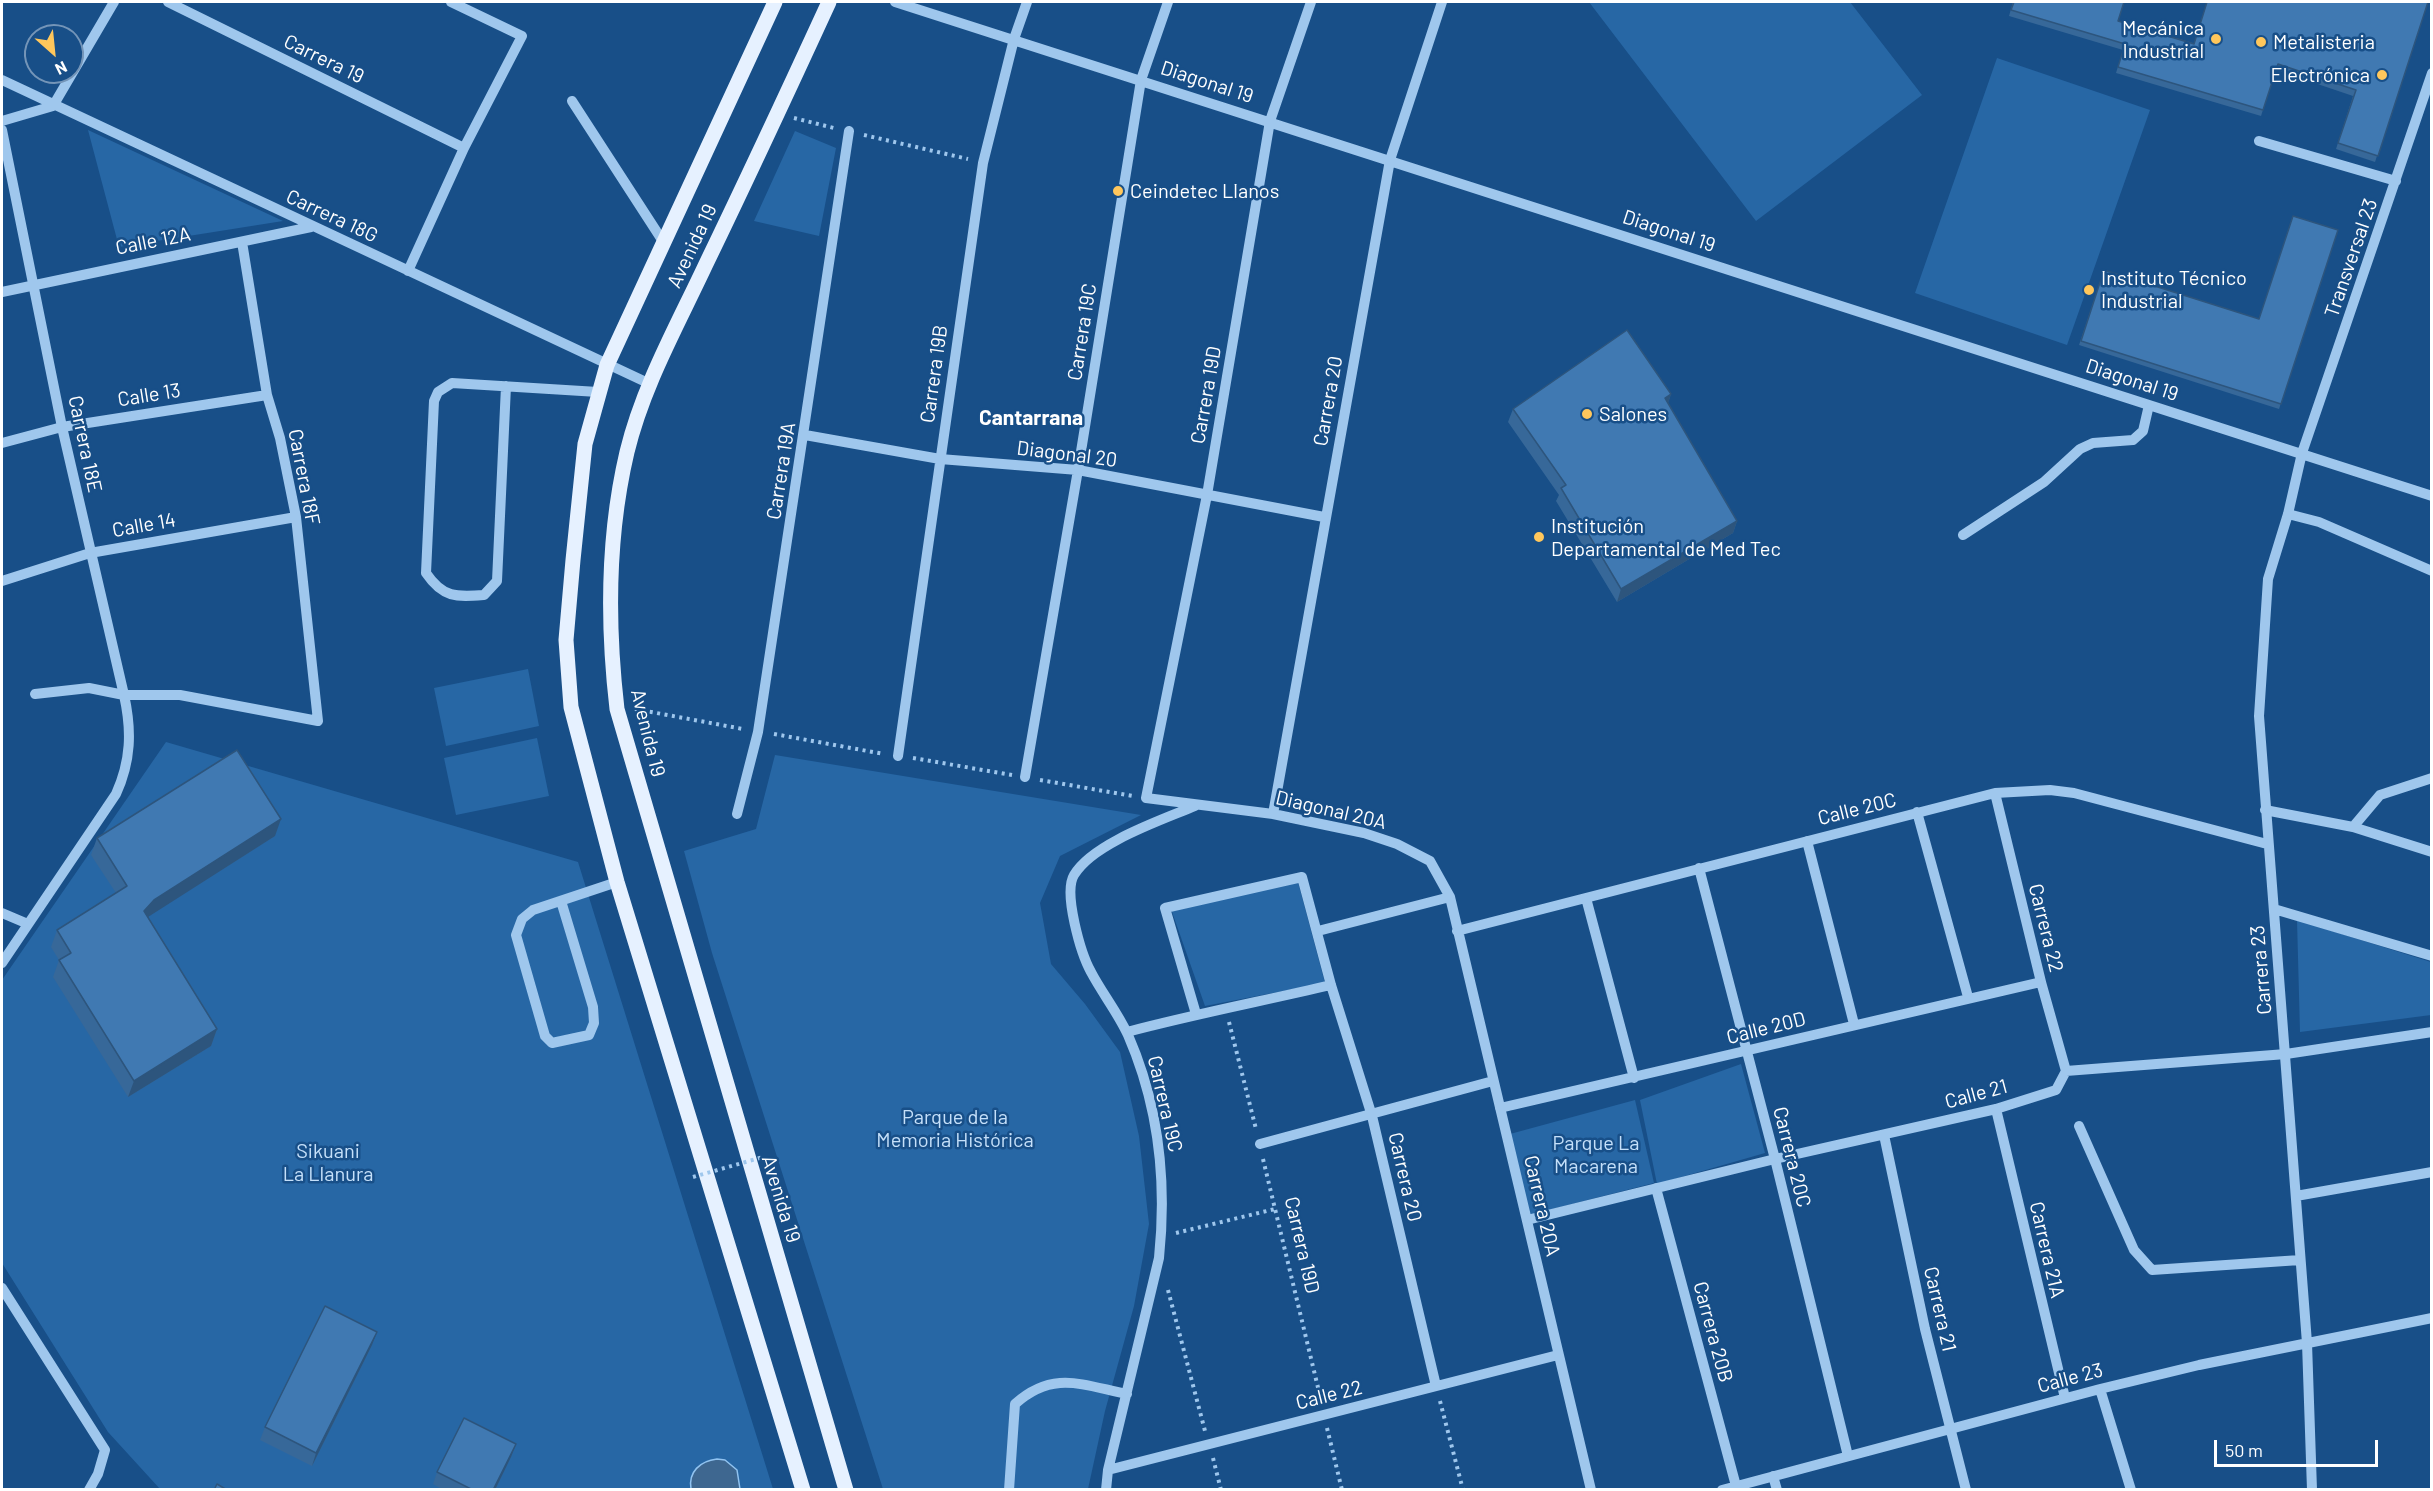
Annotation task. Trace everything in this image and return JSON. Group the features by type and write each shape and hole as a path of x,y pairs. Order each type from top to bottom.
{"main road":[{"name":"Avenida 19","path":"775,2 607,365 598,392 585,444 566,640 571,707 617,882 804,1490"},
{"name":"Avenida 19","path":"829,2 648,383 627,451 610,564 610,645 617,709 846,1490"}],"street":[{"path":"2,121 53,106 114,2"},
{"name":"Carrera 19","path":"168,2 464,148"},
{"path":"408,271 464,148 522,36 451,2"},
{"name":"Diagonal 19","path":"895,2 2432,496"},
{"name":"Carrera 19B","path":"898,756 983,163 1014,39 1028,2"},
{"name":"Carrera 19C","path":"1025,777 1078,470 1141,80 1168,2"},
{"name":"Carrera 19D","path":"1146,798 1207,495 1270,121 1311,2"},
{"name":"Carrera 20","path":"1273,814 1324,517 1390,160 1443,2"},
{"name":"Transversal 23","path":"2302,453 2432,73"},
{"name":"Carrera 18G","path":"2,80 53,106 648,383"},
{"path":"572,100 664,243"},
{"name":"Carrera 18E","path":"2,130 62,427 124,695 130,732 127,764 108,808 2,963"},
{"name":"Carrera 19A","path":"737,814 758,732 805,435 849,131"},
{"path":"2259,141 2396,181"},
{"name":"Calle 12A","path":"2,292 34,283 312,227"},
{"name":"Carrera 18F","path":"124,695 180,695 318,721 296,517 280,438 267,395 242,242"},
{"path":"506,386 496,581 484,595 456,597 436,588 426,573 434,401 438,392 452,383 506,386 598,392"},
{"name":"Calle 13","path":"2,442 62,427 267,395"},
{"path":"1963,535 2044,482 2080,449 2093,443 2133,440 2143,431 2149,405"},
{"name":"Diagonal 20","path":"805,435 940,459 1078,470 1324,517"},
{"name":"Carrera 23","path":"2302,453 2288,514 2268,579 2263,624 2259,716 2307,1343 2312,1490"},
{"path":"2288,514 2319,522 2432,571"},
{"name":"Calle 14","path":"2,581 90,553 296,517"},
{"path":"35,694 89,688 124,695"},
{"path":"2353,827 2380,795 2432,778"},
{"name":"Calle 20C","path":"1457,930 1995,793 2050,790 2074,792 2267,844"},
{"name":"Carrera 22","path":"1995,793 2041,982 2066,1071"},
{"name":"Diagonal 20A","path":"1146,798 1273,814 1364,833 1398,844 1430,861 1450,897 1457,930"},
{"name":"Carrera 19C","path":"1159,1258 1162,1192 1156,1127 1149,1094 1127,1032 1085,957 1072,908 1073,877 1081,866 1123,837 1196,806"},
{"path":"2265,810 2353,827 2432,852"},
{"path":"1917,812 1968,998"},
{"path":"1807,841 1854,1024"},
{"name":"Carrera 20C","path":"1699,868 1775,1159 1848,1456"},
{"name":"Carrera 20","path":"1196,1014 1165,908 1302,877 1331,985 1372,1116 1436,1386"},
{"path":"561,901 593,1007 594,1023 589,1035 552,1043 545,1036 516,935 522,919 561,901 617,882"},
{"path":"1318,932 1450,897"},
{"path":"1586,898 1634,1078"},
{"path":"2274,909 2432,956"},
{"path":"2,913 28,924"},
{"name":"Carrera 20A","path":"1457,930 1591,1490"},
{"name":"Calle 20D","path":"1500,1108 2041,982"},
{"path":"1127,1032 1196,1014 1226,1010 1331,985"},
{"path":"2066,1071 2286,1054 2432,1032"},
{"name":"Calle 21","path":"1527,1220 1775,1159 1996,1109 2055,1090 2066,1071"},
{"path":"1260,1144 1372,1116 1493,1081"},
{"name":"Carrera 21A","path":"1996,1109 2065,1398"},
{"path":"2079,1126 2134,1250 2152,1270 2300,1260"},
{"name":"Carrera 21","path":"1884,1135 1925,1329 1966,1490"},
{"path":"2296,1196 2432,1172"},
{"name":"Carrera 20B","path":"1656,1188 1734,1488"},
{"path":"1106,1490 1108,1470 1159,1258"},
{"path":"2,1290 105,1450 98,1474 89,1490"},
{"name":"Calle 23","path":"1722,1490 2100,1389 2432,1318"},
{"name":"Calle 22","path":"1108,1470 1558,1355"},
{"path":"1009,1490 1015,1404 1030,1390 1049,1382 1075,1383 1127,1394"},
{"path":"2100,1389 2131,1490"},
{"path":"1773,1476 1777,1490"}],"path":[{"path":"792,118 983,163"},
{"name":"Carrera 19D","path":"1226,1010 1342,1490"},
{"path":"693,1177 763,1157"},
{"path":"719,1160 723,1172"},
{"path":"740,1161 744,1172"},
{"path":"1161,1237 1275,1209"},
{"path":"1159,1258 1221,1490"},
{"path":"1436,1386 1463,1490"}],"green space":[{"path":"1589,2 1850,2 1922,95 1756,221"},
{"path":"1997,58 2150,110 2067,345 1915,293"},
{"path":"88,130 283,221 119,247"},
{"path":"795,131 836,148 819,236 754,221"},
{"path":"528,669 539,726 446,746 434,688"},
{"path":"537,738 549,796 456,815 444,758"},
{"name":"Sikuani La Llanura","path":"166,742 578,862 773,1489 160,1489 108,1432 2,1263 2,980"},
{"name":"Parque de la Memoria Histórica","path":"775,755 1141,815 1060,856 1040,903 1051,964 1085,1004 1120,1052 1139,1136 1149,1224 1134,1306 1105,1411 1088,1489 883,1489 712,953 684,851 756,829"},
{"path":"1298,882 1325,983 1205,1006 1171,909"},
{"path":"2297,920 2431,962 2431,1015 2300,1032"},
{"path":"1741,1064 1765,1153 1657,1184 1640,1100"},
{"name":"Parque La Macarena","path":"1635,1100 1654,1183 1529,1215 1510,1134"}],"shaded area":[{"path":"725,1460 737,1470 740,1489 691,1489 691,1477 696,1468 705,1462"}],"building":[{"path":"2014,2 2124,2 2118,21 2194,44 2207,2 2428,2 2378,156 2338,143 2356,90 2278,64 2263,110 2118,67 2125,44 2011,10"},
{"path":"2293,216 2338,230 2281,404 2081,341 2104,270 2259,319"},
{"path":"1627,330 1671,394 1665,398 1737,521 1621,589 1561,488 1566,485 1513,409"},
{"path":"237,750 281,819 154,900 144,911 217,1029 134,1081 59,960 71,953 57,930 127,886 97,838"},
{"path":"325,1306 377,1332 316,1453 265,1427"},
{"path":"464,1418 516,1444 493,1490 473,1490 437,1472"},
{"path":"217,1484 227,1490 214,1490"}],"place":[{"name":"Mecánica Industrial","path":"2216,39"},
{"name":"Metalisteria","path":"2261,42"},
{"name":"Electrónica","path":"2382,75"},
{"name":"Ceindetec Llanos","path":"1118,191"},
{"name":"Instituto Técnico Industrial","path":"2089,290"},
{"name":"Salones","path":"1587,414"},
{"name":"Institución Departamental de Med Tec","path":"1539,537"}],"district":[{"name":"Cantarrana","path":"1031,418"}]}
